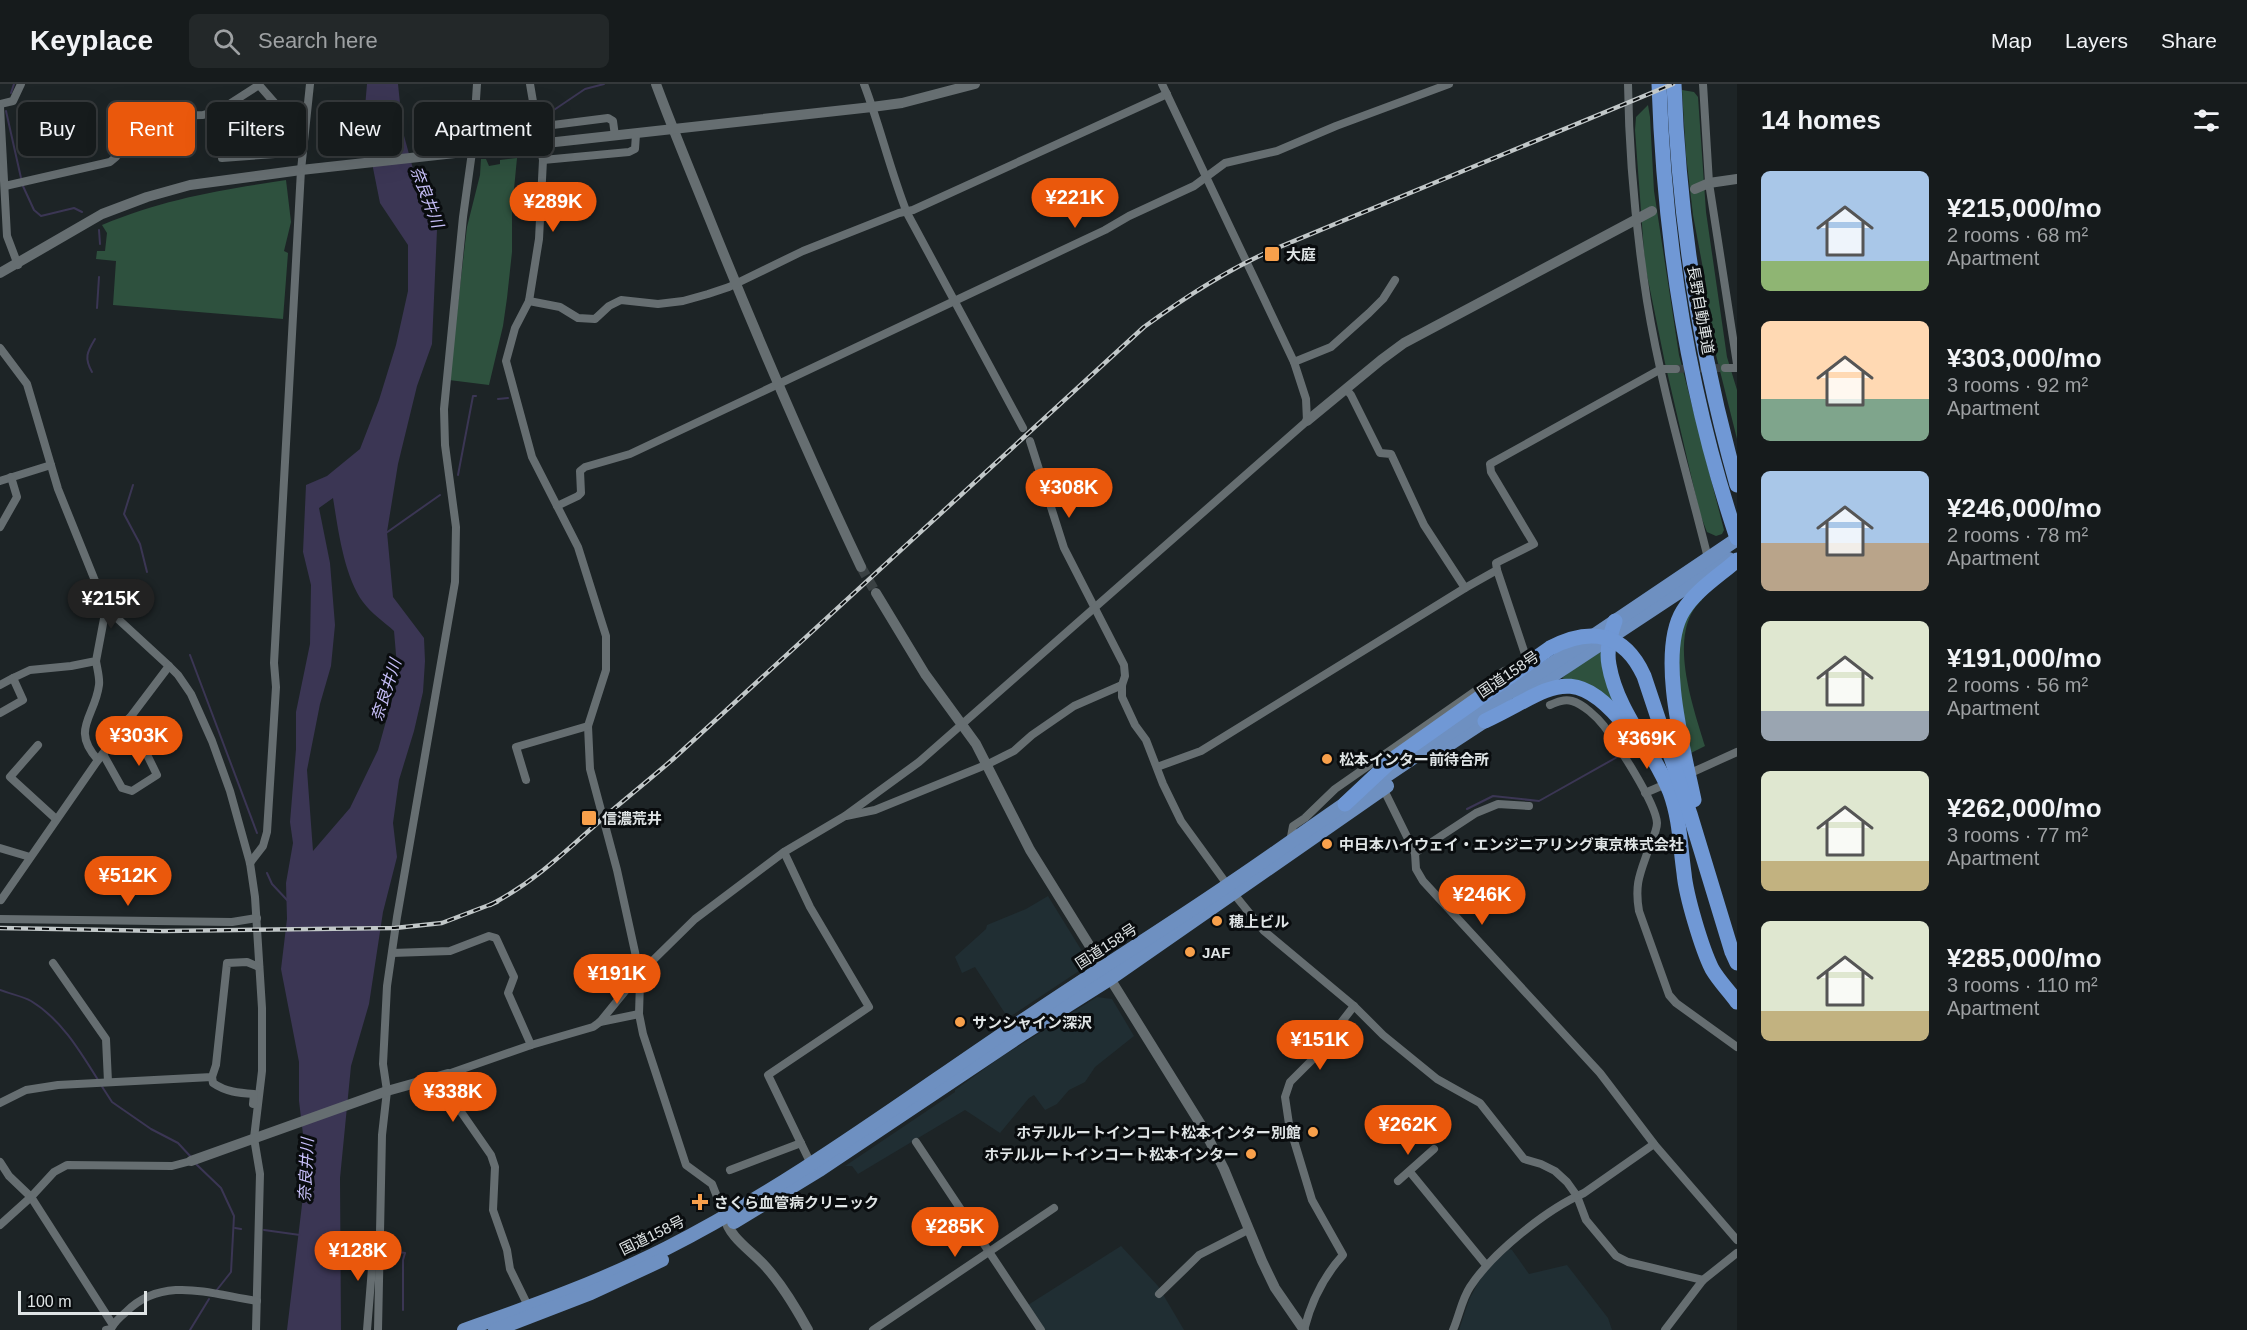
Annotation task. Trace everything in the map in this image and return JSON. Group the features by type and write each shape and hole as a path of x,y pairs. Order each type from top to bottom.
{"highway":[{"name":"長野自動車道","path":"1666,90 1679,167 1694,294 1717,409 1737,485"},
{"name":"長野自動車道","path":"1666,90 1671,231 1682,307 1702,411 1736,535"},
{"name":"国道158号","path":"1231,890 1290,842 1708,558 1736,535"},
{"name":"国道158号","path":"726,1222 811,1164 1107,973 1737,554"},
{"path":"1709,876 1677,714 1673,640 1677,622 1690,601 1737,560"},
{"path":"1615,621 1609,638 1608,656 1612,677 1624,709 1670,791 1678,819 1685,884 1713,970 1734,996"},
{"path":"1345,804 1393,759 1524,662 1562,642 1588,635 1602,637 1624,647 1638,663 1644,676 1737,963"},
{"path":"1485,721 1549,688 1568,685 1578,687 1603,701 1619,717 1659,769"},
{"name":"国道158号","path":"495,1330 628,1277 821,1169 1024,1033 1107,973"},
{"name":"国道158号","path":"464,1330 524,1317"}],"street":[{"path":"18,265 7,236 0,106 13,101 21,84"},
{"path":"232,102 258,84 274,102"},
{"path":"250,863 263,846 270,813 276,687 274,663 310,84"},
{"path":"475,102 477,84"},
{"path":"530,84 533,102"},
{"path":"656,84 735,283 822,486 861,567"},
{"path":"864,84 892,176 907,213 1023,428"},
{"path":"553,142 902,103 975,84"},
{"path":"1162,84 1294,362 1306,399 1307,422"},
{"path":"557,506 578,496 581,492 580,471 585,467 630,454 778,384 1194,186 1225,164 1277,151 1336,126 1449,84"},
{"path":"1628,84 1636,220 1647,303 1708,558"},
{"path":"1703,84 1709,183 1737,366 1725,368"},
{"path":"529,301 560,307 578,318 595,319 609,306 621,300 648,304 670,303 708,294 803,251 900,213 907,213 1167,94"},
{"path":"5,186 110,162 116,157 120,117 207,114"},
{"path":"553,125 608,118 613,121 615,136"},
{"path":"543,160 629,152 635,149 636,134"},
{"path":"222,156 222,158 248,156"},
{"path":"0,273 18,265 92,220 147,196 190,185 434,156"},
{"path":"378,1330 382,1064 387,986 455,582 456,527 445,445 444,409 471,156"},
{"path":"542,156 540,239 529,301 515,328 506,361 532,457 578,547 606,636 606,670 588,726 590,769 616,870 639,975 639,1014 650,1056 686,1165 712,1184 726,1222 784,1290 808,1330"},
{"path":"1695,189 1709,183 1737,179"},
{"path":"0,1225 54,1172 67,1165 172,1166 383,1092 593,1027 600,1022 639,975 695,919 784,852 845,816 918,762 1094,606 1381,360 1404,343 1652,211"},
{"path":"1294,362 1330,347 1370,313 1395,280"},
{"path":"0,348 27,384 58,489 106,608 170,666 190,694 212,741 230,791 250,863 257,918 262,1071 258,1136 260,1174 256,1330"},
{"path":"1524,662 1496,563 1534,544 1491,472 1490,464 1661,369 1676,369"},
{"path":"1346,389 1380,453 1391,454 1425,525 1466,588"},
{"path":"1030,441 1064,548 1124,665 1122,697 1135,725 1146,740 1163,784 1181,821 1231,890 1264,931 1354,1006 1383,1035 1437,1079 1480,1103 1524,1159 1555,1171 1567,1182 1577,1196 1587,1220 1616,1256 1628,1262 1703,1280"},
{"path":"0,481 51,465"},
{"path":"0,527 17,497 11,477"},
{"path":"1157,766 1201,751 1497,570"},
{"path":"876,593 901,636 988,764 1030,850 1203,1128 1228,1178 1248,1230 1275,1288 1304,1330"},
{"path":"106,608 96,661 100,684 85,726 86,747 100,757 122,788 132,791 157,775 129,718"},
{"path":"1290,842 1293,826 1305,818 1335,789 1532,655 1541,671"},
{"path":"0,685 30,670 96,661"},
{"path":"1,900 100,757 170,666"},
{"path":"0,713 24,700 13,678"},
{"path":"845,816 875,810 988,764 1014,751 1032,735 1074,706 1122,685"},
{"path":"1550,705 1561,700 1574,701 1590,712 1604,725 1645,793 1655,812 1657,825 1637,883 1637,897 1670,995 1676,1003 1737,1047"},
{"path":"525,780 516,747 588,726"},
{"path":"38,745 10,777 56,819"},
{"path":"1695,771 1737,752"},
{"path":"1645,793 1659,787"},
{"path":"1383,788 1415,853 1416,869 1424,881 1600,1073 1654,1144 1737,1240"},
{"path":"1415,853 1476,813 1498,804 1529,806"},
{"path":"0,848 30,857"},
{"path":"784,852 810,907 869,1007 768,1076 811,1164"},
{"path":"0,919 232,921 257,918"},
{"path":"392,953 450,951 489,936 496,939 514,977 508,993 531,1045"},
{"path":"252,1110 254,1094 220,1088 213,1083 212,1077 216,1065 227,963 247,962 259,966"},
{"path":"53,963 106,1039 108,1082"},
{"path":"1304,1330 1318,1290 1343,1255 1312,1200 1289,1124 1285,1093 1290,1082 1312,1060 1354,1006"},
{"path":"600,1022 639,1014"},
{"path":"444,1075 450,1096 491,1155 495,1167 493,1210 507,1250 524,1317"},
{"path":"0,1103 26,1090 108,1082 212,1077"},
{"path":"916,1142 1041,1330"},
{"path":"730,1170 801,1143"},
{"path":"1453,1330 1468,1289 1486,1264 1533,1225 1654,1144"},
{"path":"1398,1181 1434,1149"},
{"path":"0,1162 9,1176 31,1197 109,1327 137,1300 157,1292 180,1289 257,1301"},
{"path":"1410,1172 1486,1264"},
{"path":"873,1330 1053,1208"},
{"path":"1159,1294 1199,1255 1248,1230"},
{"path":"367,1330 372,1269 380,1239"},
{"path":"1665,1330 1703,1280 1737,1253"}],"shaded area":[{"path":"1048,896 1085,956 1082,969 1008,1018 975,967 962,973 955,957 986,929 987,925 1026,909"},
{"path":"1097,997 1112,999 1134,1036 1095,1067 1085,1082 1069,1090 1057,1104 1045,1110 1034,1095 1000,1133 965,1110 858,1174 852,1166 845,1166 955,1092 1001,1057"},
{"path":"1121,1246 1158,1286 1184,1330 1044,1330 1028,1305"},
{"path":"1509,1249 1529,1274 1567,1265 1608,1318 1612,1330 1459,1330 1469,1300 1481,1277"}],"green space":[{"path":"1682,90 1694,92 1698,97 1706,212 1727,357 1737,390 1737,439 1712,339 1704,274 1693,215"},
{"path":"1648,105 1654,191 1679,355 1724,530 1722,534 1716,536 1707,532 1700,514 1645,265 1635,130 1636,117"},
{"path":"517,158 507,298 489,385 449,380 467,227 480,175 481,159 486,159 489,166 500,164 500,160"},
{"path":"286,180 291,222 284,251 288,253 283,319 113,305 116,261 96,259 97,251 105,251 107,233 102,225 170,202"},
{"path":"1700,598 1702,600 1691,614 1684,650 1689,691 1705,746 1689,754 1679,702 1678,643 1681,626 1687,612"},
{"path":"1603,647 1616,699 1610,703 1562,678"}],"water":[{"path":"367,84 398,84 400,102 365,102"},
{"name":"奈良井川","path":"402,122 418,187 437,230 432,344 417,386 398,464 387,532 393,597 424,638 423,692 399,780 393,823 397,857 383,912 369,1004 351,1066 340,1178 341,1330 287,1330 306,1159 299,1101 299,1062 281,969 287,919 286,883 293,843 290,822 296,749 296,712 310,644 311,585 303,552 306,485 327,476 360,449 379,400 396,345 408,291 408,245 380,203 371,156 402,156","holes":["333,498 343,552 351,579 363,602 394,631 398,678 378,750 350,808 313,851 307,770 320,704 331,666 335,625 330,563 319,508"]}],"waterway":[{"path":"11,93 14,84"},
{"path":"553,111 585,89 604,84"},
{"path":"6,111 21,178"},
{"path":"22,184 34,210 41,216 74,208 82,212"},
{"path":"99,230 100,244"},
{"path":"97,308 99,277"},
{"path":"92,372 88,363 88,355 95,339"},
{"path":"458,475 473,396 476,396"},
{"path":"498,399 508,398"},
{"path":"133,485 124,514 140,544 147,572"},
{"path":"386,533 440,495"},
{"path":"190,655 257,833"},
{"path":"1467,809 1493,796 1539,801 1619,756"},
{"path":"267,873 272,884 288,901"},
{"path":"0,990 31,1001 52,1017 69,1036 98,1080"},
{"path":"101,1085 112,1102 151,1129 178,1143 191,1157"},
{"path":"196,1164 221,1188 234,1216 231,1272 216,1291"},
{"path":"235,1228 241,1229"},
{"path":"264,1230 300,1235"},
{"path":"338,1241 377,1248"},
{"path":"383,1249 405,1253 403,1310"},
{"path":"190,1330 209,1299"}],"tunnel":[{"path":"1676,369 1725,368"},
{"path":"861,567 876,593"}],"railway":[{"path":"490,905 521,887 549,866 672,760 1144,327 1159,316 1221,276 1270,251 1673,84"},
{"path":"0,928 163,931 395,928 442,923 497,902"}],"place":[{"name":"大庭","path":"1272,254"},
{"name":"松本インター前待合所","path":"1327,759"},
{"name":"信濃荒井","path":"589,818"},
{"name":"中日本ハイウェイ・エンジニアリング東京株式会社","path":"1327,844"},
{"name":"穂上ビル","path":"1217,921"},
{"name":"JAF","path":"1190,952"},
{"name":"サンシャイン深沢","path":"960,1022"},
{"name":"ホテルルートインコート松本インター別館","path":"1313,1132"},
{"name":"ホテルルートインコート松本インター","path":"1251,1154"},
{"name":"さくら血管病クリニック","path":"700,1202"}]}
